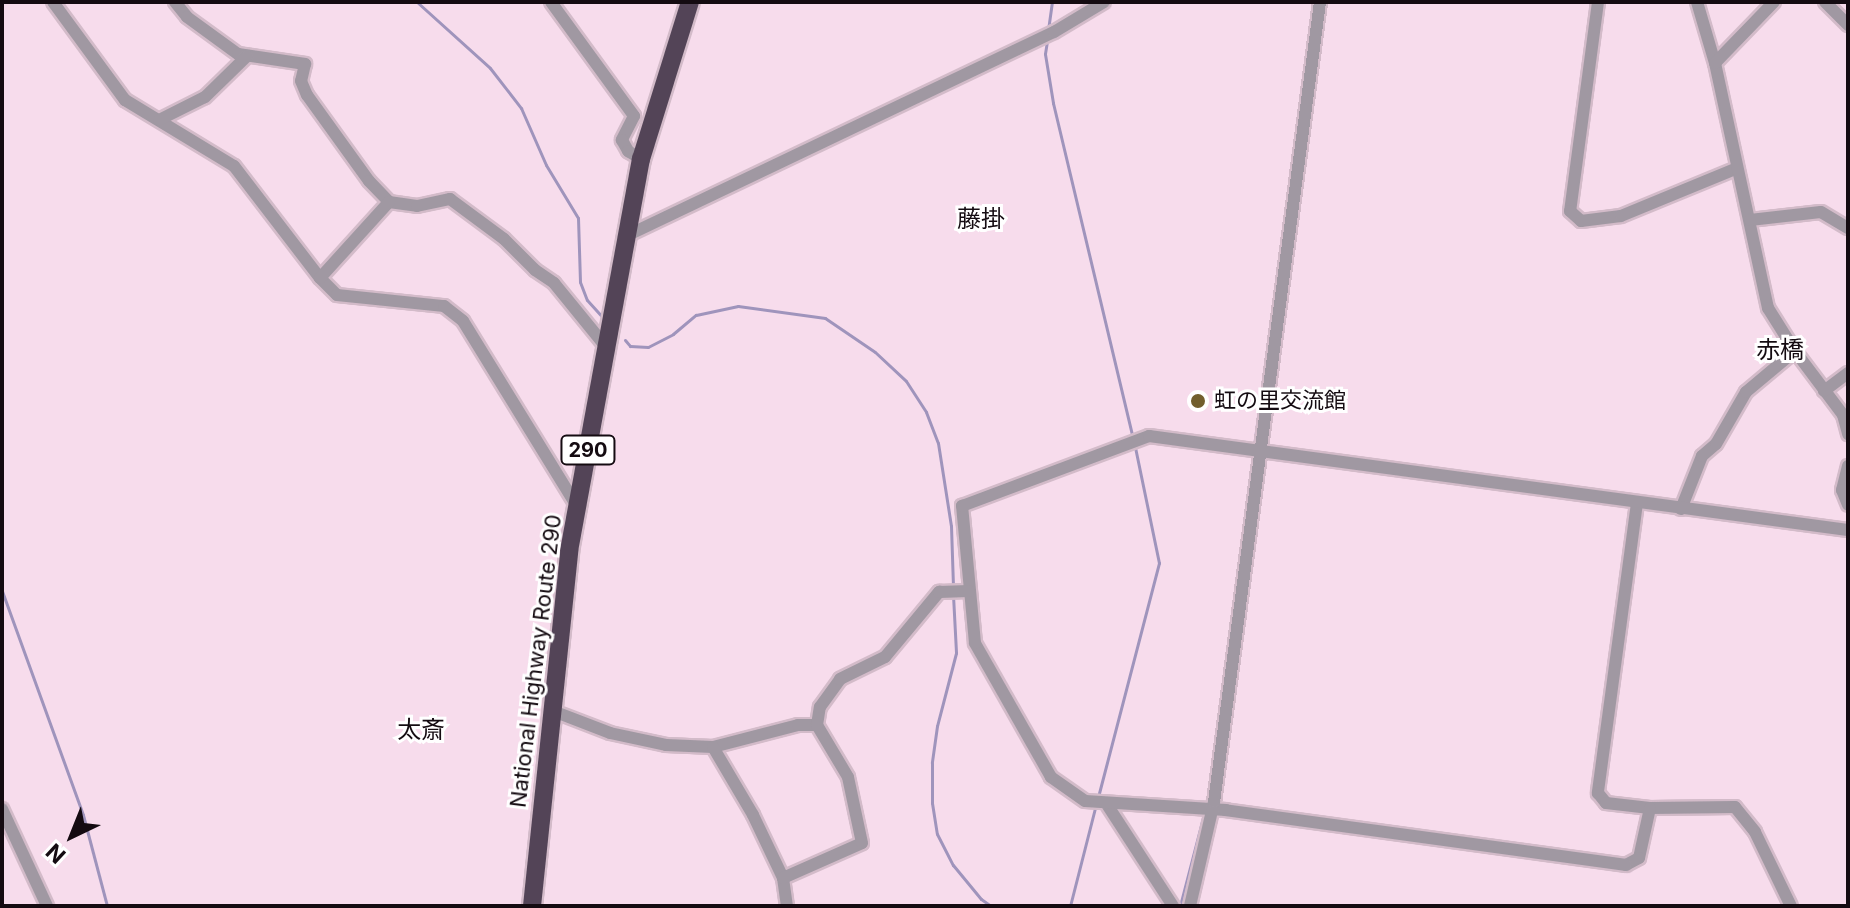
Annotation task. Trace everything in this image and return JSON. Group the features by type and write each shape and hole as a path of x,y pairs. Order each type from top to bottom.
{"highway":[{"name":"National Highway Route 290","path":"532,906 569,551 641,159 690,2"}],"street":[{"path":"53,2 125,100 234,166 320,278 337,295 444,306 463,321 578,508"},
{"path":"175,2 187,17 238,54 305,64 301,81 307,95 369,181 389,202 417,206 450,199 504,239 535,270 554,283 607,348"},
{"path":"551,2 634,116 622,140 628,151 641,159"},
{"path":"626,236 1054,32 1104,2"},
{"path":"1190,906 1212,809 1320,2"},
{"path":"1598,2 1570,211 1581,221 1621,216 1735,169"},
{"path":"1697,2 1715,63 1735,169 1750,220 1768,308 1795,351 1843,415 1848,434"},
{"path":"1715,63 1774,2"},
{"path":"1825,2 1848,25"},
{"path":"159,120 205,97 247,56"},
{"path":"320,278 389,202"},
{"path":"1750,220 1821,212 1848,228"},
{"path":"1681,509 1702,456 1716,444 1746,392 1795,351"},
{"path":"1824,391 1848,373"},
{"path":"1650,808 1639,858 1626,865 1212,809 1108,806 1085,801 1051,777 975,643 962,506 1143,436 1848,530"},
{"path":"1848,466 1842,490 1848,505"},
{"path":"1637,503 1598,793 1606,803 1650,808 1735,807 1755,832 1791,906"},
{"path":"783,878 862,843 848,777 817,725 820,707 840,679 885,657 939,592 969,591"},
{"path":"553,711 610,733 666,745 713,747 798,725 817,725"},
{"path":"713,747 753,815 783,878 787,906"},
{"path":"1108,806 1173,906"},
{"path":"2,809 47,906"}],"waterway":[{"path":"417,2 490,68 521,108 546,165 578,218 580,282 587,300 604,319"},
{"path":"1048,30 1052,2"},
{"path":"1310,34 1314,2"},
{"path":"1047,41 1045,54 1053,103 1133,440"},
{"path":"1254,446 1289,188"},
{"path":"625,340 630,346 648,347 673,334 696,315 738,306 825,318 875,352 906,381 926,412 938,443 951,526 953,587"},
{"path":"1098,797 1159,563 1135,447"},
{"path":"1209,795 1253,454"},
{"path":"2,591 83,815 107,906"},
{"path":"953,595 956,653 937,726 932,763 932,803 937,834 953,865 981,899 991,906"},
{"path":"1070,906 1096,804"},
{"path":"1181,902 1204,814"}],"place":[{"name":"虹の里交流館","path":"1198,401"}],"district":[{"name":"藤掛","path":"981,219"},
{"name":"赤橋","path":"1780,350"},
{"name":"太斎","path":"421,730"}]}
